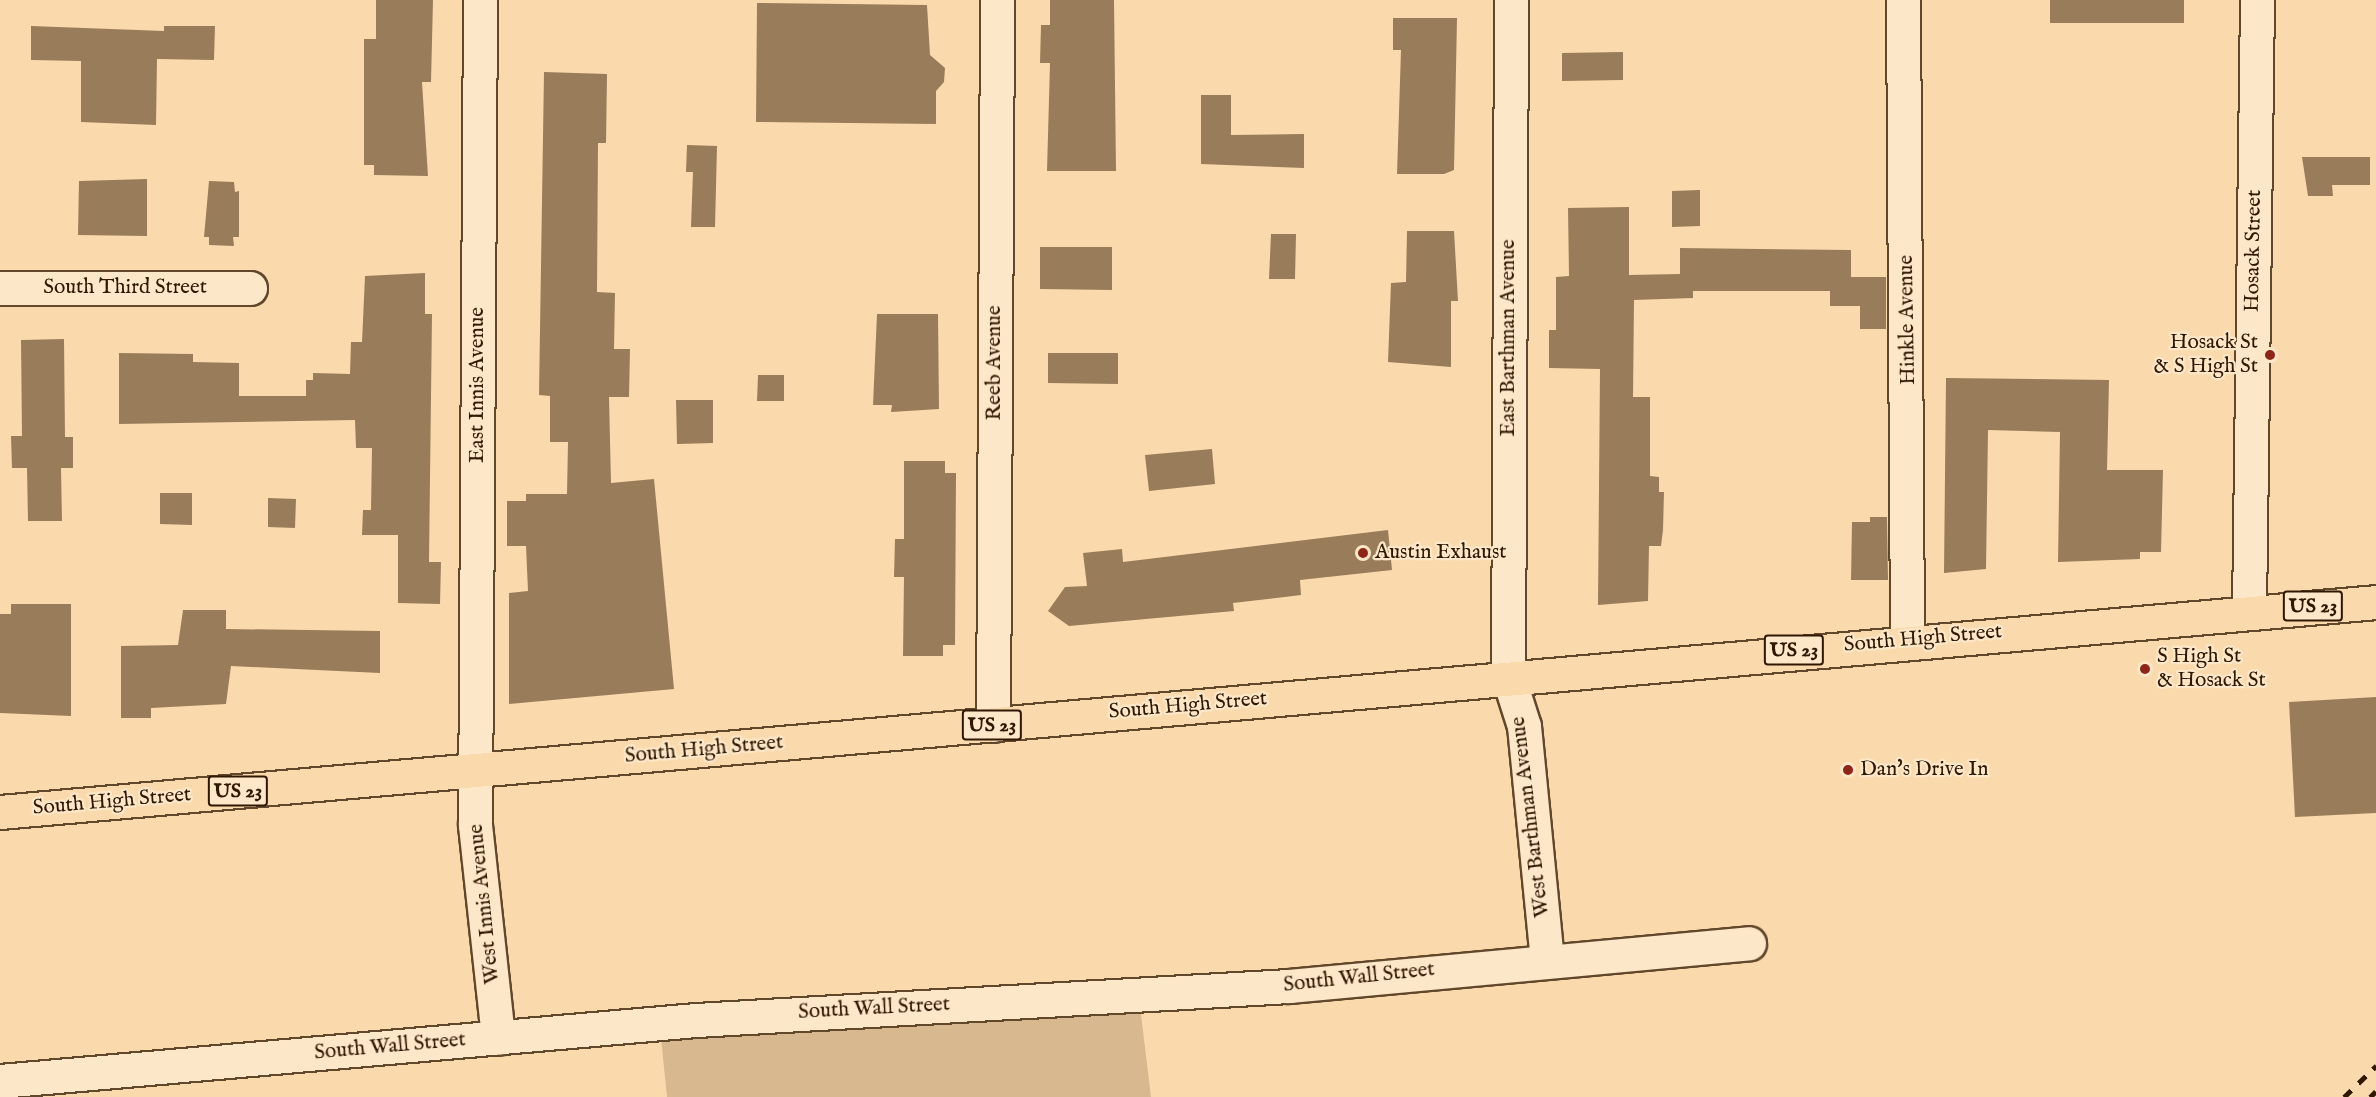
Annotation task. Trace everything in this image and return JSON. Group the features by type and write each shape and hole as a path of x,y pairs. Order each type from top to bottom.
{"main road":[{"name":"South High Street","path":"0,812 993,725 1907,640 2249,610 2376,602"}],"street":[{"name":"East Innis Avenue","path":"476,770 480,0"},
{"name":"Reeb Avenue","path":"993,725 997,0"},
{"name":"East Barthman Avenue","path":"1508,676 1511,0"},
{"name":"Hinkle Avenue","path":"1904,0 1907,640"},
{"name":"Hosack Street","path":"2249,610 2257,0"},
{"name":"South Third Street","path":"0,288 250,288"},
{"name":"West Barthman Avenue","path":"1508,676 1524,726 1547,959"},
{"name":"West Innis Avenue","path":"476,770 475,825 498,1038"},
{"name":"South Wall Street","path":"0,1081 696,1020 1289,986 1547,959 1749,943"}],"shaded area":[{"path":"1139,998 1151,1097 667,1097 661,1038"}],"building":[{"path":"376,0 433,0 431,82 422,82 428,176 374,175 374,165 364,165 364,39 376,39"},
{"path":"1050,0 1114,0 1116,171 1047,171 1050,63 1040,63 1041,25 1050,25"},
{"path":"2050,0 2184,0 2184,23 2050,23"},
{"path":"757,3 927,5 930,55 945,68 944,82 936,91 936,124 756,122"},
{"path":"1393,18 1457,18 1454,170 1444,174 1397,174 1401,50 1393,50"},
{"path":"31,26 164,31 164,26 215,26 214,60 157,59 156,125 81,122 81,61 31,60"},
{"path":"1623,52 1623,80 1562,81 1562,53"},
{"path":"544,72 607,74 606,143 598,143 597,292 615,293 614,349 630,349 629,397 609,397 611,483 654,479 674,689 509,704 509,593 528,591 526,546 507,546 507,501 526,501 526,494 567,494 568,442 550,442 550,396 539,395"},
{"path":"1201,95 1231,95 1231,135 1304,134 1304,168 1201,164"},
{"path":"687,145 717,146 715,227 691,227 693,172 686,172"},
{"path":"2302,157 2370,157 2370,185 2332,185 2333,196 2308,196"},
{"path":"147,179 147,236 78,235 79,181"},
{"path":"209,181 234,182 235,192 239,191 239,237 233,237 234,246 209,245 209,237 204,237"},
{"path":"1700,190 1700,226 1672,227 1672,191"},
{"path":"1629,207 1629,275 1680,274 1680,248 1851,250 1851,277 1886,277 1886,329 1860,329 1860,306 1830,306 1830,291 1693,291 1693,298 1634,300 1633,397 1650,397 1650,476 1659,477 1659,492 1664,492 1663,530 1661,546 1649,546 1648,601 1598,605 1600,369 1549,368 1549,330 1556,330 1556,277 1569,276 1568,208"},
{"path":"1407,231 1454,231 1458,301 1451,301 1451,367 1388,362 1391,283 1406,282"},
{"path":"1271,234 1296,234 1295,279 1269,279"},
{"path":"1040,247 1112,247 1112,290 1040,289"},
{"path":"425,273 425,314 432,314 429,562 441,562 440,604 398,603 398,535 362,535 363,510 371,510 372,448 356,448 355,420 119,424 119,353 193,354 193,362 239,363 239,396 306,396 306,380 313,380 313,373 350,374 351,342 362,342 365,276"},
{"path":"877,314 938,314 939,409 891,412 892,405 873,405"},
{"path":"64,339 65,437 73,437 73,468 61,468 62,521 28,521 27,468 12,468 11,436 22,436 21,340"},
{"path":"1048,353 1118,353 1118,384 1048,383"},
{"path":"758,375 784,375 784,401 757,401"},
{"path":"1946,378 2109,380 2107,470 2163,470 2161,552 2140,552 2140,559 2058,562 2060,432 1988,430 1986,569 1944,573"},
{"path":"676,400 713,400 713,443 677,444"},
{"path":"1212,449 1215,484 1149,491 1145,455"},
{"path":"904,461 945,461 945,473 956,473 955,645 943,645 943,656 903,656 904,577 894,577 895,539 904,539"},
{"path":"160,493 192,493 192,525 160,524"},
{"path":"268,498 296,499 295,528 268,527"},
{"path":"1870,517 1887,517 1888,580 1851,580 1852,522 1870,522"},
{"path":"1388,530 1392,570 1300,580 1301,595 1233,603 1234,611 1069,626 1048,611 1065,587 1087,586 1083,553 1122,549 1123,562"},
{"path":"11,604 71,604 71,716 0,713 0,614 11,614"},
{"path":"183,610 226,610 226,629 380,631 380,673 231,666 226,704 151,708 151,718 121,718 121,646 178,645"},
{"path":"2376,697 2376,813 2295,817 2289,702"}],"railway":[{"path":"2344,1097 2376,1066"},
{"path":"2370,1097 2376,1091"}],"place":[{"name":"Hosack St & S High St","path":"2270,355"},
{"name":"Austin Exhaust","path":"1363,553"},
{"name":"S High St & Hosack St","path":"2145,669"},
{"name":"Dan's Drive In","path":"1848,770"}]}
